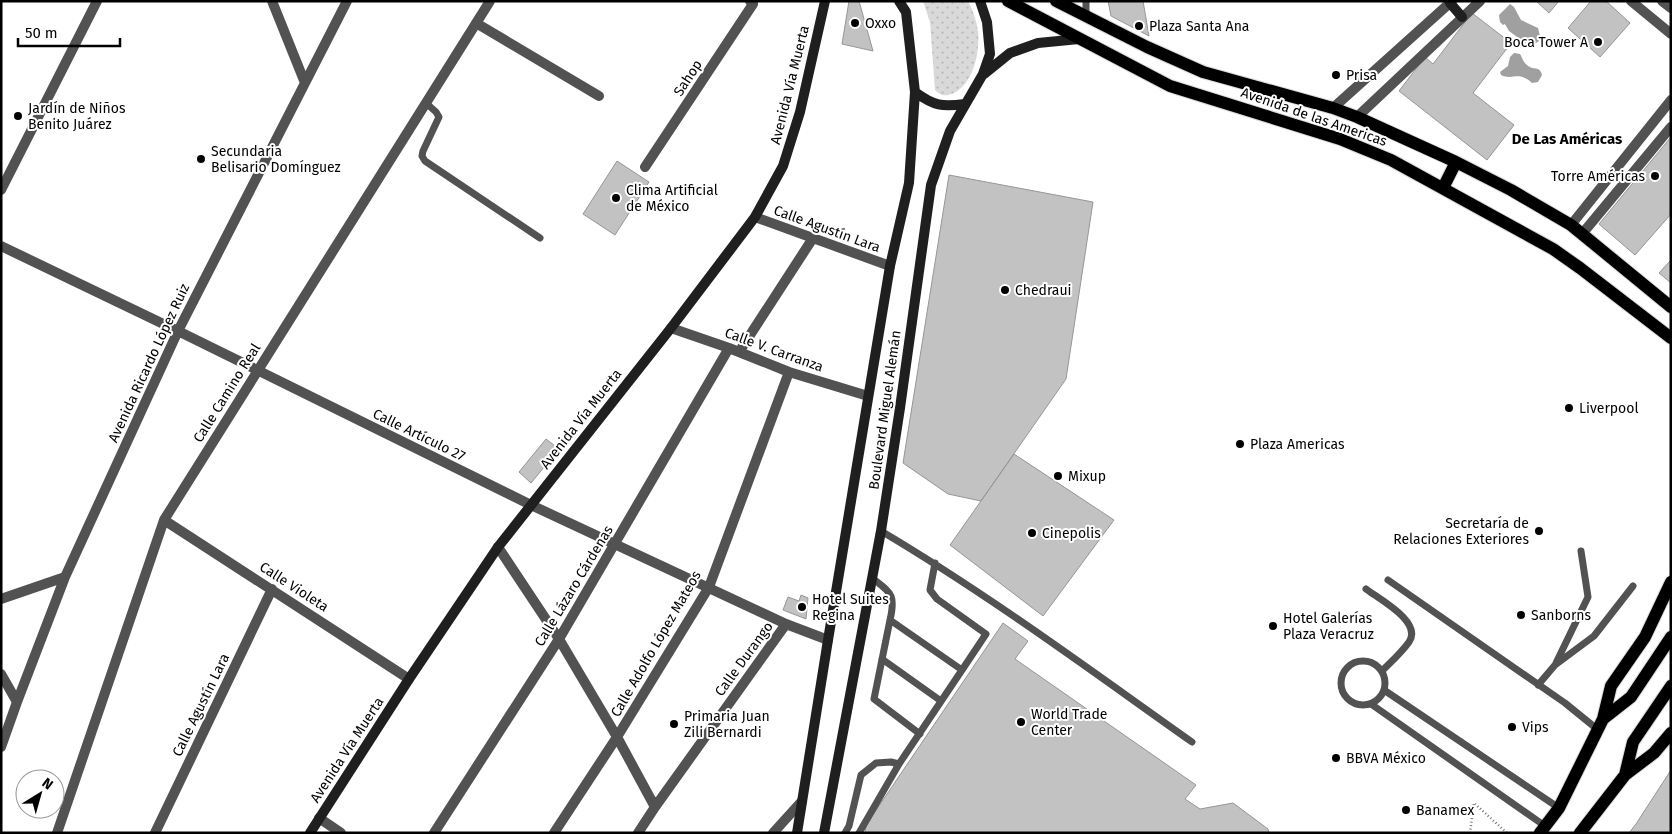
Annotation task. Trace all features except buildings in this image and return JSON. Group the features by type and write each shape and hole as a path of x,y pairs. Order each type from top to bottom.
{"main road":[{"name":"Avenida Vía Muerta","path":"310,833 409,679 498,547 755,217 783,166 800,112 825,1"},
{"name":"Boulevard Miguel Alemán","path":"797,833 890,266 908,183 915,92 906,12 899,1"},
{"name":"Boulevard Miguel Alemán","path":"824,833 881,531 931,185 950,131 983,74 990,54 988,22 980,1"},
{"name":"Avenida de las Americas","path":"1008,1 1170,86 1340,139 1391,160 1553,249 1671,338"},
{"path":"1048,22 1057,2"},
{"name":"Avenida de las Americas","path":"1057,2 1204,72 1332,108 1357,117 1456,162 1571,225 1671,307"},
{"path":"1451,2 1462,17"},
{"path":"983,74 1010,53 1038,43 1079,39"},
{"path":"915,92 938,105 965,104"},
{"path":"1443,188 1456,162"},
{"path":"1542,830 1559,808 1600,724 1611,686 1645,637 1671,582"},
{"path":"1600,724 1631,697 1671,637"},
{"path":"1625,775 1633,742 1671,686"},
{"path":"1580,833 1625,775 1654,753 1671,732"}],"street":[{"path":"1,190 97,1"},
{"path":"272,1 305,83"},
{"name":"Avenida Ricardo López Ruiz","path":"1,747 65,577 178,331 346,1"},
{"name":"Calle Camino Real","path":"57,833 164,520 490,1"},
{"path":"1357,117 1480,1"},
{"path":"1632,1 1671,34"},
{"path":"1662,1 1671,8"},
{"name":"Sahop","path":"645,167 752,2"},
{"path":"1332,108 1451,2"},
{"path":"476,23 599,96"},
{"path":"1571,225 1671,100"},
{"path":"1582,234 1671,127"},
{"name":"Calle Agustín Lara","path":"755,217 890,266"},
{"name":"Calle Lázaro Cárdenas","path":"434,833 559,639 614,545 734,350 813,238"},
{"name":"Calle Artículo 27","path":"1,246 614,545 786,624 828,640"},
{"name":"Calle V. Carranza","path":"670,328 734,350 789,372 868,396"},
{"name":"Calle Adolfo López Mateos","path":"554,833 618,737 709,587 789,372"},
{"name":"Calle Violeta","path":"164,520 409,679"},
{"path":"498,547 559,639 618,737 655,807"},
{"path":"1,599 65,577"},
{"name":"Calle Agustín Lara","path":"155,833 272,589"},
{"name":"Calle Durango","path":"642,831 655,807 786,624"},
{"path":"1,674 17,702"},
{"path":"772,833 802,801"},
{"path":"319,818 341,833"}],"lane":[{"path":"1086,1 1086,17"},
{"path":"426,103 439,117 423,151 422,156 425,161 540,238"},
{"path":"881,531 935,563 1192,742"},
{"path":"1555,665 1588,597 1581,551"},
{"path":"859,833 899,764 986,634 937,599 930,590 935,563"},
{"path":"872,578 890,593 894,604 874,699 920,734"},
{"path":"1388,580 1538,685 1600,724"},
{"path":"1538,685 1555,665 1594,636 1633,586"},
{"path":"1366,589 1408,621 1412,630 1411,640 1382,671"},
{"path":"890,620 962,670"},
{"path":"882,659 941,701"},
{"path":"1361,660 1373,662 1385,677 1384,690 1382,696 1371,704 1359,705 1347,699 1341,688 1342,675 1349,665 1361,660"},
{"path":"1384,690 1559,808"},
{"path":"1371,704 1542,830"},
{"path":"845,833 849,826 861,775 876,763 891,762 899,764"}],"path":[{"path":"1470,833 1474,803 1507,833"}],"shaded area":[{"path":"923,1 968,1 976,23 978,40 976,61 966,82 961,88 948,95 941,94 935,90 930,22"},
{"path":"1510,4 1514,7 1521,20 1538,28 1539,41 1533,45 1528,45 1509,31 1505,24 1503,25 1500,22 1499,15"},
{"path":"1514,53 1520,54 1529,67 1540,70 1542,75 1538,82 1532,83 1519,76 1505,77 1501,75 1500,72 1508,66 1510,57"}],"place":[{"name":"Oxxo","path":"855,23"},
{"name":"Plaza Santa Ana","path":"1139,26"},
{"name":"Boca Tower A","path":"1598,42"},
{"name":"Prisa","path":"1336,75"},
{"name":"Jardín de Niños Benito Juárez","path":"18,116"},
{"name":"Secundaria Belisario Domínguez","path":"201,159"},
{"name":"Torre Américas","path":"1655,176"},
{"name":"Clima Artificial de México","path":"616,198"},
{"name":"Chedraui","path":"1005,290"},
{"name":"Liverpool","path":"1569,408"},
{"name":"Plaza Americas","path":"1240,444"},
{"name":"Mixup","path":"1058,476"},
{"name":"Secretaría de Relaciones Exteriores","path":"1539,531"},
{"name":"Cinepolis","path":"1032,533"},
{"name":"Hotel Suites Regina","path":"802,607"},
{"name":"Sanborns","path":"1521,615"},
{"name":"Hotel Galerías Plaza Veracruz","path":"1273,626"},
{"name":"World Trade Center","path":"1021,722"},
{"name":"Primaria Juan Zili Bernardi","path":"674,724"},
{"name":"Vips","path":"1512,727"},
{"name":"BBVA México","path":"1336,758"},
{"name":"Banamex","path":"1406,810"}],"district":[{"name":"De Las Américas","path":"1567,139"}]}
